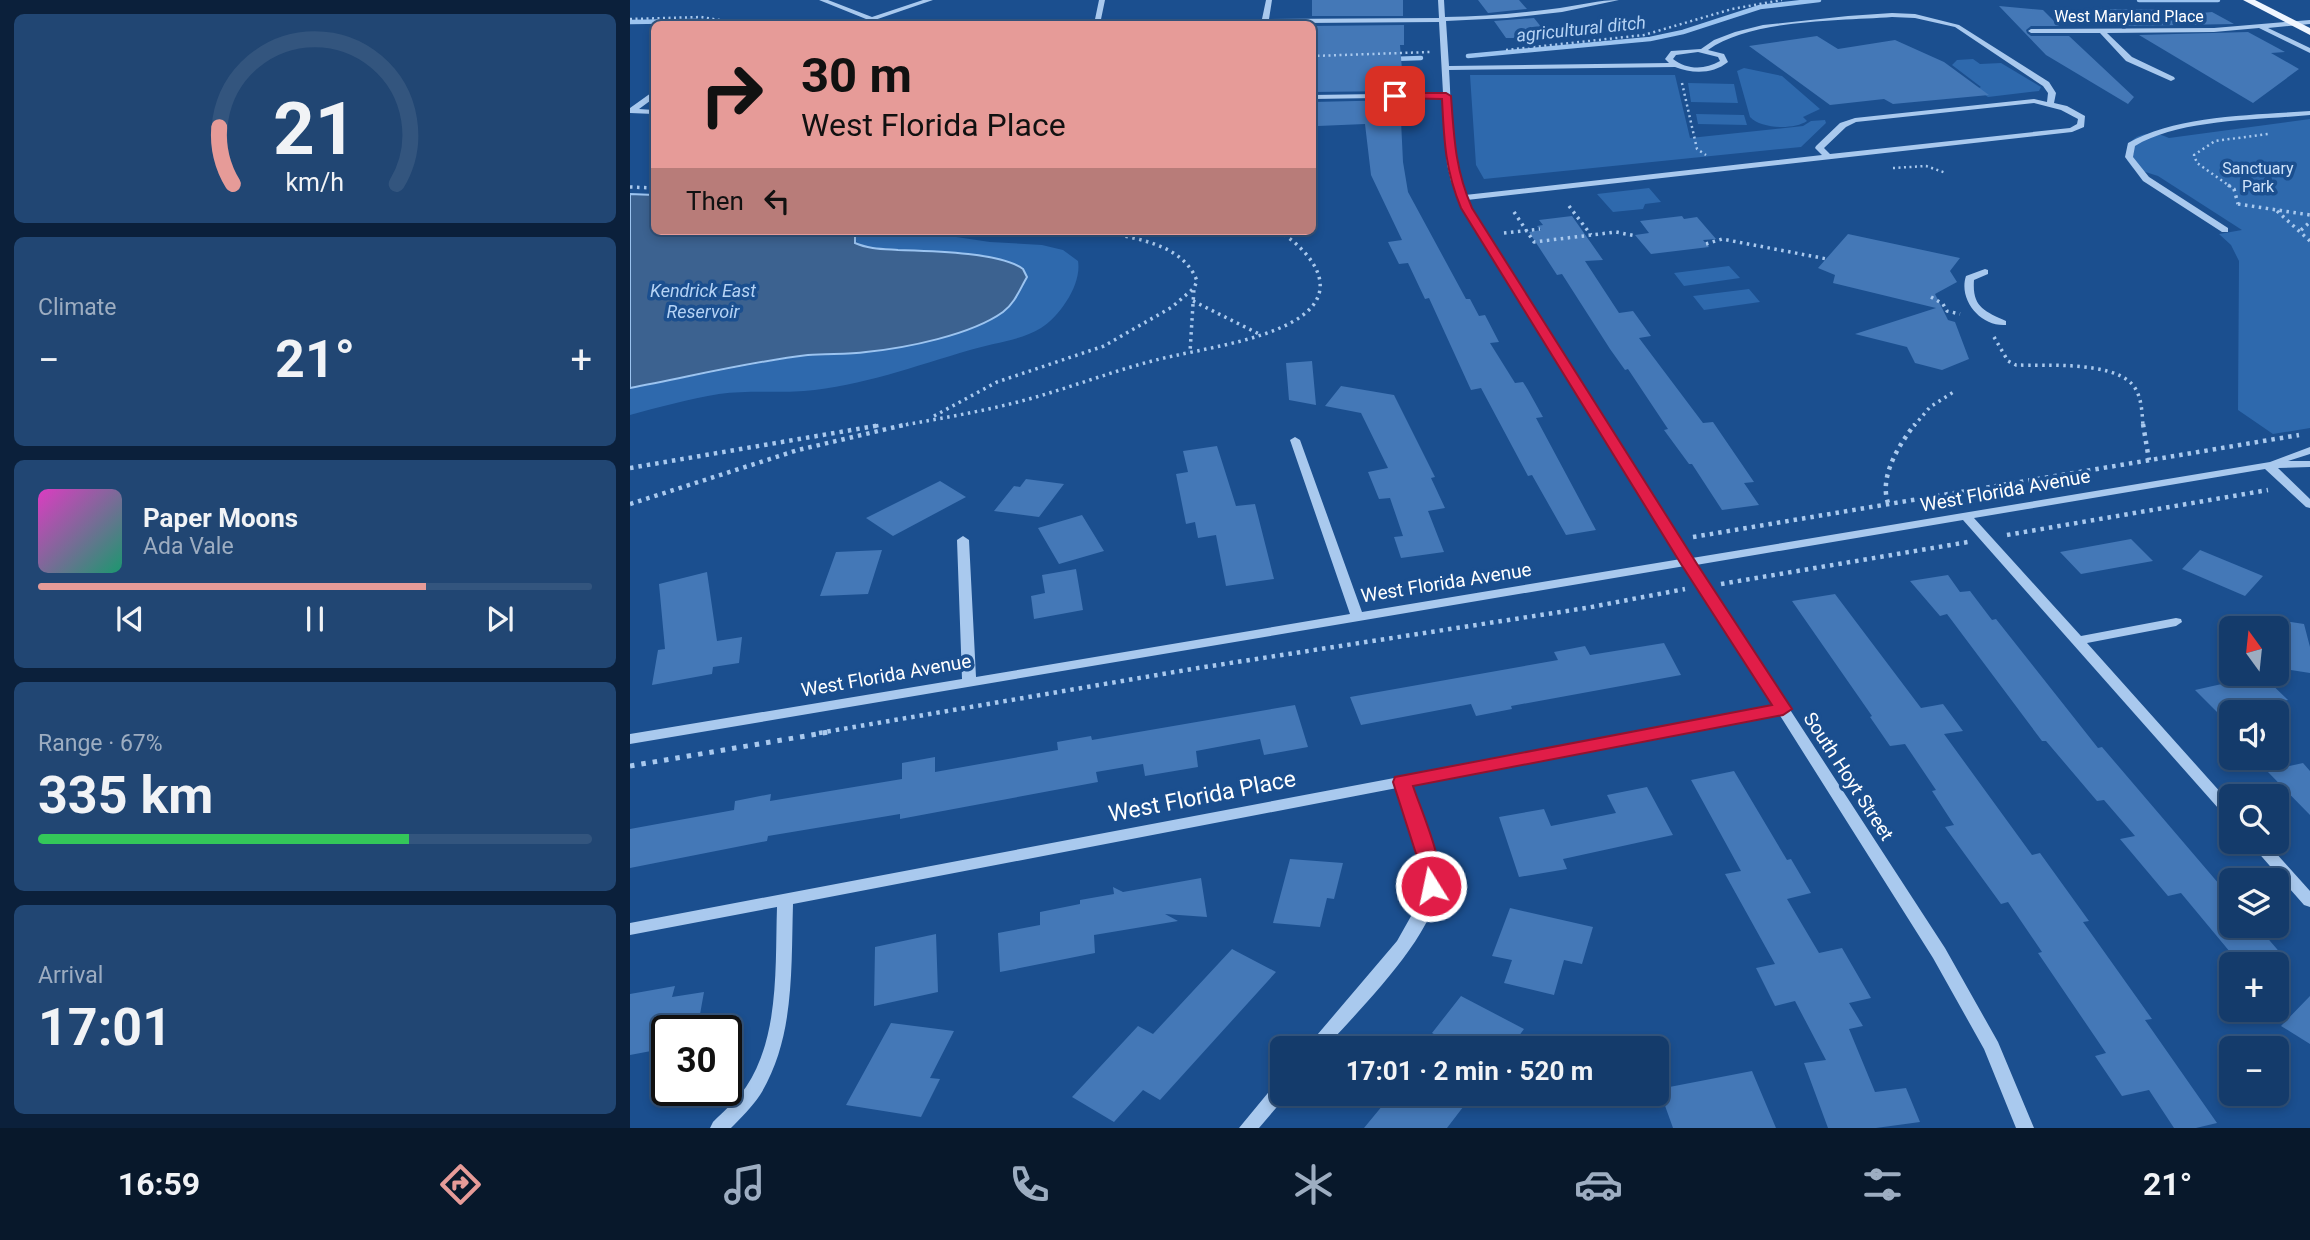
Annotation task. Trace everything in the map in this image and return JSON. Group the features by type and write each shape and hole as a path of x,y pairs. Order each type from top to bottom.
{"main road":[{"path":"2248,0 2310,32"}],"street":[{"path":"822,0 877,21"},
{"path":"870,21 930,0"},
{"path":"1098,21 1102,0"},
{"path":"1265,20 1269,0"},
{"name":"South Hoyt Street","path":"1441,0 1451,164 1461,198 1689,564 1957,983 1992,1047 2025,1128"},
{"path":"1243,21 1442,19 1532,15 1616,0"},
{"path":"1702,51 1713,41 1748,29 1892,15 1915,16 1957,26 2046,84 2052,93 2050,104"},
{"name":"West Maryland Place","path":"2031,31 2202,31 2310,22"},
{"path":"2262,26 2310,51"},
{"path":"2101,30 2129,59 2171,79"},
{"path":"1444,68 1699,70 1716,68 1724,62 1721,56 1702,51 1674,53 1669,59 1677,69"},
{"path":"1316,97 1446,96"},
{"path":"630,111 651,97"},
{"path":"1461,198 2072,130 2081,125 2082,118 2050,104 2034,101 1855,120 1843,125 1819,148 1828,157"},
{"path":"630,111 651,112"},
{"path":"1985,272 1969,278 1972,304 1976,310 2003,323"},
{"path":"1295,440 1357,615"},
{"name":"West Florida Avenue","path":"2268,465 2310,450"},
{"name":"West Florida Avenue","path":"630,739 1357,615 1689,564 2268,465 2310,464"},
{"path":"2268,465 2310,505"},
{"path":"1966,516 2219,799"},
{"path":"963,540 969,680"},
{"path":"2078,640 2176,622"},
{"name":"West Florida Place","path":"630,929 1783,709"},
{"path":"1325,1036 1414,931 1426,906 1431,886 1429,863 1402,782"},
{"path":"2268,854 2310,901"},
{"path":"719,1128 753,1091 764,1068 778,1024 785,899"},
{"path":"1248,1128 1270,1102"}],"lane":[{"path":"2225,230 2141,175 2129,157 2131,145 2142,137 2174,129 2310,113"}],"path":[{"path":"1497,50 1644,35 1732,9 1782,0"},
{"path":"630,19 701,17 726,21"},
{"path":"1316,56 1444,52"},
{"path":"1677,69 1697,149 1709,158"},
{"path":"2273,133 2215,141 2194,155 2197,163 2234,189 2238,204 2310,215"},
{"path":"630,187 651,188"},
{"path":"1569,206 1591,235"},
{"path":"2273,208 2301,230 2310,241"},
{"path":"1514,212 1534,243 1616,232 1636,236"},
{"path":"2301,230 2310,222"},
{"path":"1504,233 1539,229"},
{"path":"1114,235 1155,245 1177,256 1193,270 1197,281 1194,288 1190,352"},
{"path":"630,468 929,419 1043,396 1154,360 1261,335 1307,311 1314,304 1320,288 1313,265 1304,250 1284,235"},
{"path":"1706,244 1721,239 1826,259"},
{"path":"630,504 767,458 929,419 997,382 1104,346 1172,307 1194,288"},
{"path":"1931,297 1943,304 1947,311 1968,316"},
{"path":"1193,301 1261,335"},
{"path":"1994,337 2008,361 2016,365 2105,371 2130,380 2139,395 2149,460"},
{"path":"1888,503 1884,489 1900,445 1927,410 1955,391"},
{"path":"1674,540 2310,433"},
{"path":"630,766 1198,668 1586,608 2292,486"}],"green space":[{"path":"1973,59 1980,64 2001,63 2041,87 2039,91 1988,97 1977,89 1981,87 1952,65 1957,60"},
{"path":"1744,68 1782,76 1820,109 1803,117 1807,121 1794,126 1769,126 1755,121 1750,117 1737,71"},
{"path":"1470,75 1675,75 1690,138 1803,126 1811,121 1825,120 1826,123 1801,147 1484,179 1476,165"},
{"path":"1688,83 1734,84 1738,103 1691,102"},
{"path":"1696,114 1744,115 1747,125 1698,124"},
{"name":"Sanctuary Park","path":"2310,119 2310,428 2273,434 2238,410 2239,261 2231,245 2219,234 2242,230 2158,176 2133,168 2127,160 2134,153 2127,147 2135,138 2146,134 2169,138"},
{"path":"1649,188 1661,202 1645,204 1643,209 1613,212 1597,194"},
{"path":"842,235 943,235 990,242 1042,245 1063,250 1078,261 1077,279 1068,299 1055,316 1041,328 1024,336 847,385 804,391 719,394 630,415 630,388 789,358 869,352 929,341 993,317 1008,305 1018,291 981,257 871,248 859,245 854,238"},
{"path":"1729,266 1740,278 1684,286 1674,273"},
{"path":"1749,289 1760,302 1704,310 1693,296"}],"water":[{"name":"Kendrick East Reservoir","path":"630,194 651,195 651,235 855,235 855,243 871,248 998,259 1023,269 1027,277 1014,300 1003,312 956,334 882,350 786,358 630,388"}],"building":[{"path":"1312,0 1403,0 1403,16 1312,16"},
{"path":"1478,0 1519,0 1527,9 1488,13"},
{"path":"1999,6 2043,10 2059,26 2031,26 2026,30 2027,33 2031,36 2069,36 2134,97 2128,104 2046,55"},
{"path":"2100,9 2176,10 2181,15 2212,12 2234,24 2125,26"},
{"path":"1534,18 1550,38 1506,38 1494,21"},
{"path":"1404,25 1404,45 1400,45 1403,82 1399,82 1399,91 1316,92 1316,26"},
{"path":"2248,32 2285,52 2271,53 2299,69 2253,103 2139,35"},
{"path":"1817,36 1838,49 1895,40 1944,62 1989,95 1893,104 1884,99 1830,105 1749,46"},
{"path":"1400,100 1403,162 1408,192 1466,299 1470,299 1479,316 1485,315 1499,342 1490,343 1515,383 1523,382 1528,390 1543,417 1536,418 1596,530 1566,535 1532,475 1528,476 1481,388 1471,390 1429,298 1425,299 1408,263 1399,264 1388,242 1402,240 1371,175 1365,124 1318,126 1316,102"},
{"path":"1572,216 1603,260 1585,261 1619,313 1633,311 1651,336 1639,338 1703,423 1713,422 1754,482 1744,483 1759,505 1722,510 1692,464 1689,464 1664,430 1668,429 1628,369 1625,370 1562,274 1557,275 1529,232 1541,230 1537,226 1543,225 1539,220"},
{"path":"1682,216 1684,219 1697,217 1716,239 1703,240 1709,247 1651,254 1635,235 1649,233 1640,221"},
{"path":"1848,234 1960,258 1950,271 1957,282 1935,294 1948,320 1955,322 1969,359 1942,370 1915,363 1907,347 1855,334 1936,308 1833,283 1835,275 1818,268"},
{"path":"1312,361 1316,405 1289,400 1286,363"},
{"path":"1341,386 1394,395 1435,477 1431,478 1445,508 1428,511 1444,552 1401,558 1394,537 1403,536 1390,498 1379,499 1368,472 1388,468 1361,413 1325,406"},
{"path":"1217,446 1236,506 1255,504 1274,579 1226,586 1216,535 1198,538 1195,522 1186,524 1176,474 1188,472 1183,451"},
{"path":"1026,479 1064,484 1039,517 994,511 1014,486 1020,487"},
{"path":"940,481 966,497 893,536 866,518"},
{"path":"1082,515 1104,551 1059,564 1038,528"},
{"path":"2131,539 2153,561 2081,574 2060,552"},
{"path":"882,550 868,594 820,596 836,552"},
{"path":"2200,550 2263,576 2245,596 2182,569"},
{"path":"1076,569 1083,610 1034,619 1031,596 1045,593 1042,575"},
{"path":"707,572 717,641 742,637 739,663 713,667 712,674 652,685 658,650 665,649 659,584"},
{"path":"1948,575 1960,592 1970,591 1992,620 1996,619 2098,748 2102,747 2219,884 2219,938 2267,938 2280,952 2230,952 2181,893 2168,896 2120,839 2135,836 2104,800 2097,801 2046,741 2042,741 1947,614 1940,616 1910,581"},
{"path":"1835,594 1921,708 1943,704 1963,731 1944,734 2032,855 2040,853 2089,921 2083,922 2152,1019 2145,1020 2217,1123 2196,1128 2174,1128 2149,1090 2122,1096 2095,1056 2106,1053 2038,953 2042,952 2008,902 2001,904 1945,827 1954,825 1932,791 1936,790 1905,744 1890,746 1792,601"},
{"path":"2289,622 2304,624 2310,647 2310,673 2289,670"},
{"path":"1664,643 1681,675 1511,706 1512,709 1476,716 1471,704 1361,725 1350,697 1558,660 1554,652 1585,646 1590,655"},
{"path":"2219,685 2273,686 2288,700 2219,700 2219,714 2195,690"},
{"path":"1295,705 1308,747 1264,755 1260,739 1196,751 1198,767 1145,776 1143,764 1096,772 1098,782 900,819 900,814 768,836 767,841 630,868 630,829 734,810 735,801 771,794 770,801 902,779 902,763 935,757 935,772 1058,750 1057,742 1091,736 1092,740"},
{"path":"2303,763 2310,771 2310,815 2289,794 2289,784 2280,784 2267,771 2289,770 2289,766"},
{"path":"1734,771 1787,860 1791,859 1811,893 1787,899 1819,953 1842,948 1871,998 1849,1003 1863,1026 1849,1029 1875,1092 1906,1088 1920,1122 1876,1128 1828,1128 1804,1063 1826,1060 1795,1001 1775,1006 1756,968 1775,964 1725,874 1741,871 1691,780"},
{"path":"1647,787 1673,835 1563,859 1567,869 1519,877 1499,817 1544,809 1551,826 1616,813 1607,795"},
{"path":"1290,859 1343,863 1334,899 1327,898 1320,927 1273,923"},
{"path":"1201,878 1207,917 1165,914 1178,921 1094,935 1095,953 1000,972 998,933 1040,925 1040,912 1080,904 1080,900 1114,894 1113,887 1123,892"},
{"path":"1510,908 1593,927 1582,964 1564,960 1554,995 1504,983 1512,960 1492,956"},
{"path":"936,934 938,992 874,1006 875,947"},
{"path":"1232,949 1276,972 1160,1100 1143,1090 1114,1122 1072,1097 1138,1026 1153,1034"},
{"path":"675,986 672,997 704,992 700,1015 651,1015 651,1051 630,1055 630,994"},
{"path":"1461,996 1524,1029 1519,1036 1438,1036 1432,1033"},
{"path":"2310,996 2310,1044 2281,1026 2289,1022 2289,1018"},
{"path":"891,1023 954,1031 930,1078 940,1079 921,1117 846,1105"},
{"path":"1752,1071 1776,1128 1673,1128 1665,1106 1669,1106 1669,1087"},
{"path":"1382,1106 1464,1106 1447,1128 1364,1128"}],"waterway":[{"name":"agricultural ditch","path":"1468,56 1650,39 1683,32 1760,7 1819,0"},
{"name":"agricultural ditch","path":"2139,0 2218,0"},
{"name":"agricultural ditch","path":"630,22 651,22"},
{"name":"agricultural ditch","path":"1392,59 1421,58"}],"route":[{"path":"1395,96 1446,96 1451,164 1466,208 1783,709 1402,782 1429,863 1431,886"}]}
